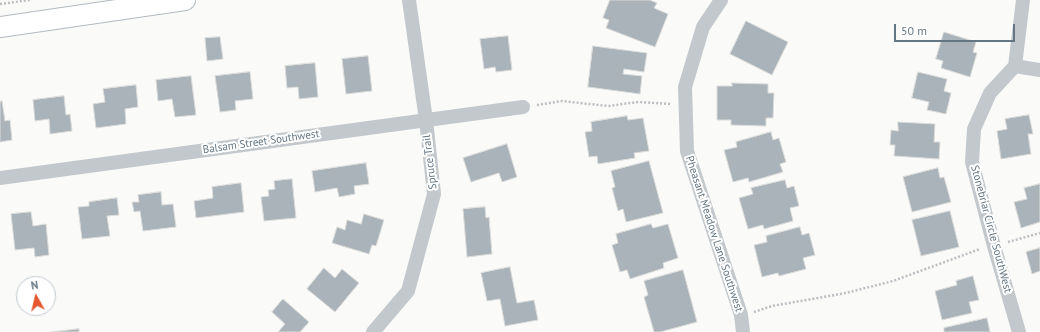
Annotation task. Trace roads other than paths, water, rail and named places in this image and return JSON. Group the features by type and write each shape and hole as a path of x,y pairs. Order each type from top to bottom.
{"street":[{"path":"0,27 184,0"},
{"name":"Spruce Trail","path":"373,332 408,291 434,194 426,120 409,0"},
{"name":"Pheasant Meadow Lane Southwest","path":"721,0 703,27 685,87 687,151 740,315 743,332"},
{"path":"1023,0 1015,66 1040,70"},
{"name":"Stonebriar Circle SouthWest","path":"1015,66 990,93 974,129 972,162 1019,332"},
{"name":"Balsam Street Southwest","path":"0,178 523,107"}]}
